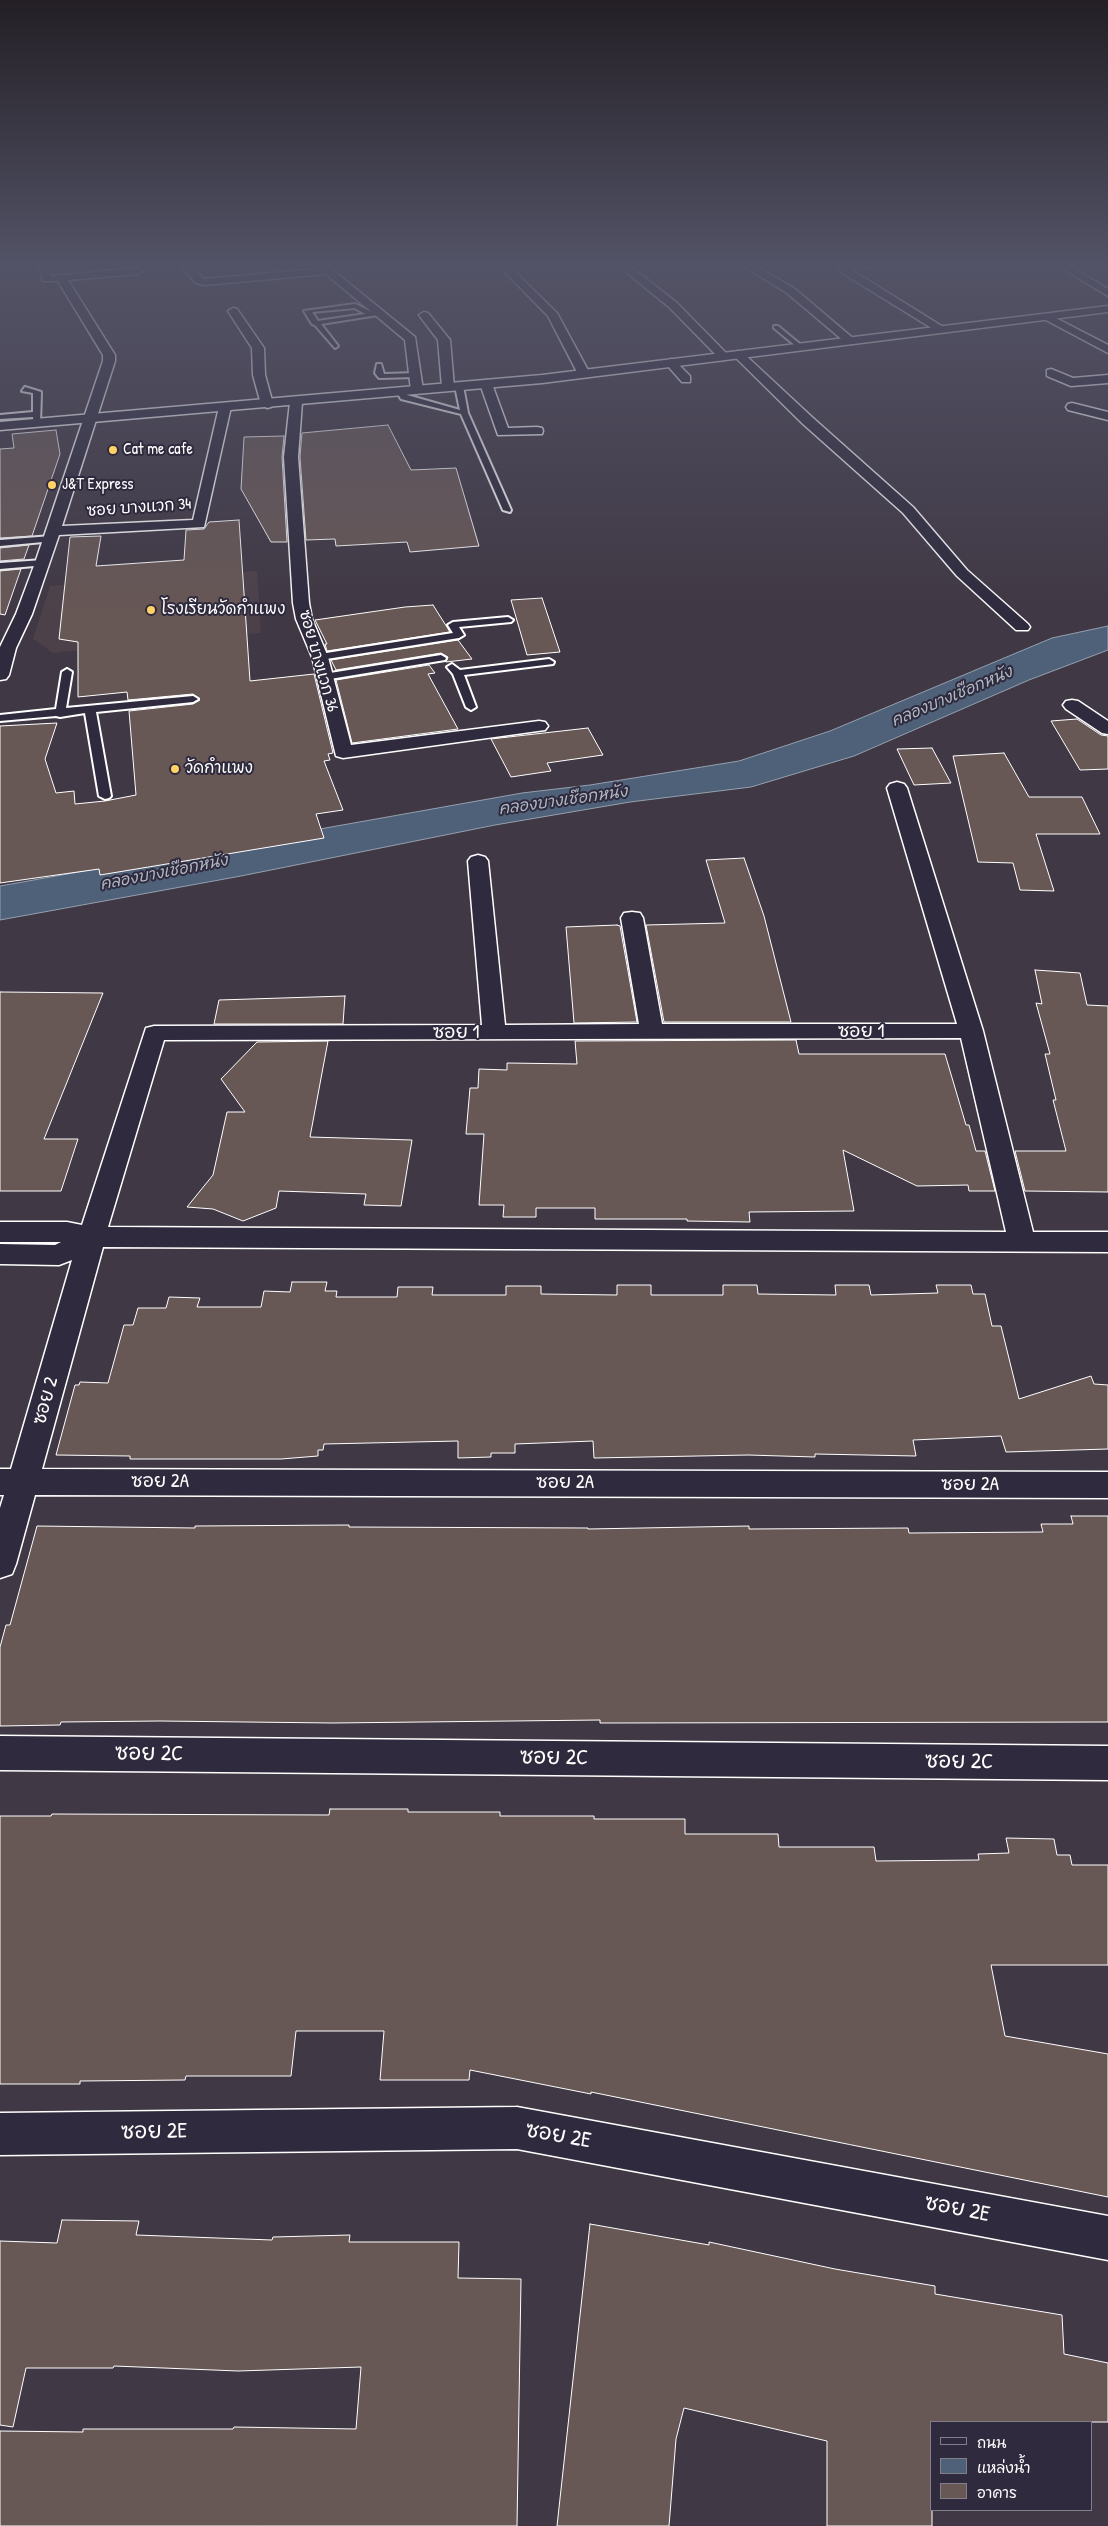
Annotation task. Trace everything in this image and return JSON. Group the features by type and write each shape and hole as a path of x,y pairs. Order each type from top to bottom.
{"street":[{"path":"0,675 4,648 21,621 44,563 103,381"},
{"path":"261,381 267,404"},
{"path":"417,381 418,390"},
{"path":"453,381 454,387"},
{"path":"0,426 37,418 91,418 225,408 517,381"},
{"path":"766,381 908,510 962,573 1022,627"},
{"path":"1069,381 1085,381"},
{"path":"486,384 503,432 537,432"},
{"name":"ซอย บางแวก 36","path":"296,402 291,457 300,593 304,619 320,657 343,752 539,726"},
{"path":"1072,407 1108,416"},
{"name":"ซอย บางแวก 34","path":"52,535 199,524 225,408"},
{"path":"0,623 21,621"},
{"path":"1072,705 1108,729"},
{"path":"897,788 972,1031 1022,1241"},
{"path":"478,860 494,1033"},
{"path":"632,918 652,1033"},
{"name":"ซอย 1","path":"92,1237 154,1033 972,1031"},
{"path":"0,1232 67,1232 92,1237 1108,1242"},
{"path":"0,1254 59,1256 92,1237"},
{"name":"ซอย 2","path":"0,1564 12,1482 92,1237"},
{"name":"ซอย 2A","path":"12,1482 1108,1485"},
{"name":"ซอย 2C","path":"0,1753 1108,1763"},
{"name":"ซอย 2E","path":"0,2134 517,2128 1108,2238"}],"lane":[{"path":"454,387 507,510"},
{"path":"0,417 37,418 36,391 25,389"},
{"path":"401,392 404,397 464,413"},
{"path":"0,543 52,535"},
{"path":"0,566 44,563"},
{"path":"320,657 459,635 453,625 508,620"},
{"path":"431,638 441,658 458,673 471,707"},
{"path":"324,677 441,658"},
{"path":"458,673 549,662"},
{"path":"60,714 67,672"},
{"path":"0,718 60,714 193,699"},
{"path":"90,710 105,796"}],"shaded area":[{"name":"โรงเรียนวัดกำแพง","path":"257,571 261,633 53,653 33,639 50,586"}],"water":[{"name":"คลองบางเชือกหนัง","path":"1108,626 1108,650 1029,680 854,756 751,787 630,802 495,825 241,876 0,920 0,886 522,793 590,785 739,761 830,731 1052,638"}],"building":[{"path":"388,425 411,470 456,468 479,546 410,552 407,542 336,546 335,539 306,540 300,457 302,433"},
{"path":"56,430 60,454 32,536 0,538 0,449 14,448 12,434"},
{"path":"284,436 282,457 287,542 271,542 241,489 244,437"},
{"name":"วัดกำแพง","path":"239,520 250,681 314,674 333,753 328,754 330,760 324,761 343,810 316,814 324,838 100,875 99,869 0,883 0,726 57,723 45,759 56,793 74,791 75,804 105,801 136,795 129,711 193,704 200,700 193,694 128,700 127,692 78,697 78,642 59,639 70,537 101,536 96,566 184,560 186,530 204,529 209,522"},
{"path":"29,545 24,559 0,561 0,548"},
{"path":"21,569 5,615 0,614 0,571"},
{"path":"542,598 560,652 527,655 511,600"},
{"path":"433,605 450,632 327,651 325,644 327,644 315,620 405,607"},
{"path":"458,640 472,659 446,662 448,657 441,653 336,670 331,660"},
{"path":"429,665 435,673 428,674 458,729 352,743 336,680"},
{"path":"1077,719 1101,735 1108,736 1108,769 1080,770 1051,721"},
{"path":"588,728 603,755 547,763 551,771 511,777 491,739"},
{"path":"932,748 951,783 914,785 897,749"},
{"path":"1004,753 1029,797 1082,797 1100,834 1036,834 1054,891 1020,890 1013,863 978,862 953,756"},
{"path":"744,858 764,916 791,1022 664,1022 646,925 725,923 706,860"},
{"path":"620,926 637,1022 574,1023 566,927"},
{"path":"1035,970 1080,973 1087,1005 1108,1006 1108,1192 1025,1191 1015,1151 1066,1151 1053,1100 1056,1100 1045,1054 1050,1054 1036,1003 1042,1004"},
{"path":"0,992 103,993 44,1139 78,1139 61,1191 0,1191"},
{"path":"345,996 343,1024 214,1024 219,1000"},
{"path":"796,1040 799,1054 945,1054 966,1125 969,1125 976,1151 985,1151 995,1191 969,1191 968,1185 917,1186 843,1150 854,1211 749,1212 750,1222 687,1221 687,1219 595,1219 595,1208 536,1208 536,1217 503,1217 504,1205 479,1205 484,1134 466,1134 470,1088 478,1088 479,1069 507,1070 507,1063 577,1064 575,1041"},
{"path":"328,1041 310,1137 412,1140 401,1206 364,1205 366,1194 279,1191 276,1208 243,1221 213,1209 187,1207 213,1175 227,1112 245,1112 221,1079 257,1042"},
{"path":"292,1282 327,1282 325,1291 337,1291 336,1297 397,1297 398,1287 433,1287 432,1295 506,1295 506,1286 541,1286 541,1294 617,1295 617,1285 651,1285 651,1295 723,1295 723,1285 757,1285 758,1294 836,1295 835,1285 869,1285 871,1295 938,1293 936,1285 971,1285 973,1294 985,1294 992,1326 1001,1326 1019,1399 1091,1376 1094,1384 1108,1385 1108,1449 1006,1452 1001,1436 913,1440 916,1456 815,1454 815,1457 748,1455 594,1458 593,1441 515,1444 515,1453 491,1453 491,1457 458,1458 458,1441 324,1444 323,1450 318,1450 318,1456 281,1459 130,1459 130,1456 56,1455 75,1385 79,1385 80,1382 108,1383 124,1325 133,1325 138,1308 166,1308 169,1297 200,1298 197,1307 261,1307 264,1291 290,1292"},
{"path":"1071,1516 1108,1516 1108,1722 600,1723 600,1720 333,1723 160,1721 61,1722 60,1725 0,1726 0,1647 6,1625 10,1625 37,1526 195,1528 195,1526 349,1525 349,1527 588,1529 749,1526 749,1529 908,1528 909,1533 1043,1532 1041,1524 1073,1524"},
{"path":"330,1809 408,1809 408,1812 500,1812 500,1816 594,1816 594,1819 685,1819 685,1834 778,1834 779,1847 874,1847 876,1861 979,1860 978,1854 1009,1853 1006,1838 1054,1839 1057,1855 1070,1855 1072,1865 1108,1865 1108,1965 991,1965 1005,2036 1108,2054 1108,2197 591,2092 591,2094 470,2070 469,2080 380,2080 384,2031 296,2031 291,2076 186,2076 185,2080 80,2081 80,2084 0,2084 0,1816 51,1816 52,1814 329,1815"},
{"path":"62,2220 139,2221 136,2235 272,2240 273,2237 350,2235 349,2242 459,2242 458,2278 521,2279 517,2526 0,2526 0,2431 83,2432 83,2429 233,2429 234,2427 356,2429 361,2367 238,2371 114,2366 113,2368 26,2368 13,2427 0,2425 0,2241 57,2243"},
{"path":"590,2224 709,2245 709,2242 835,2269 935,2286 935,2294 1062,2315 1064,2354 1108,2363 1108,2422 930,2421 930,2511 932,2511 932,2526 827,2526 827,2441 684,2408 676,2439 669,2526 557,2526"}],"place":[{"name":"Cat me cafe","path":"113,450"},
{"name":"J&T Express","path":"52,485"},
{"name":"โรงเรียนวัดกำแพง","path":"151,610"},
{"name":"วัดกำแพง","path":"175,769"}]}
